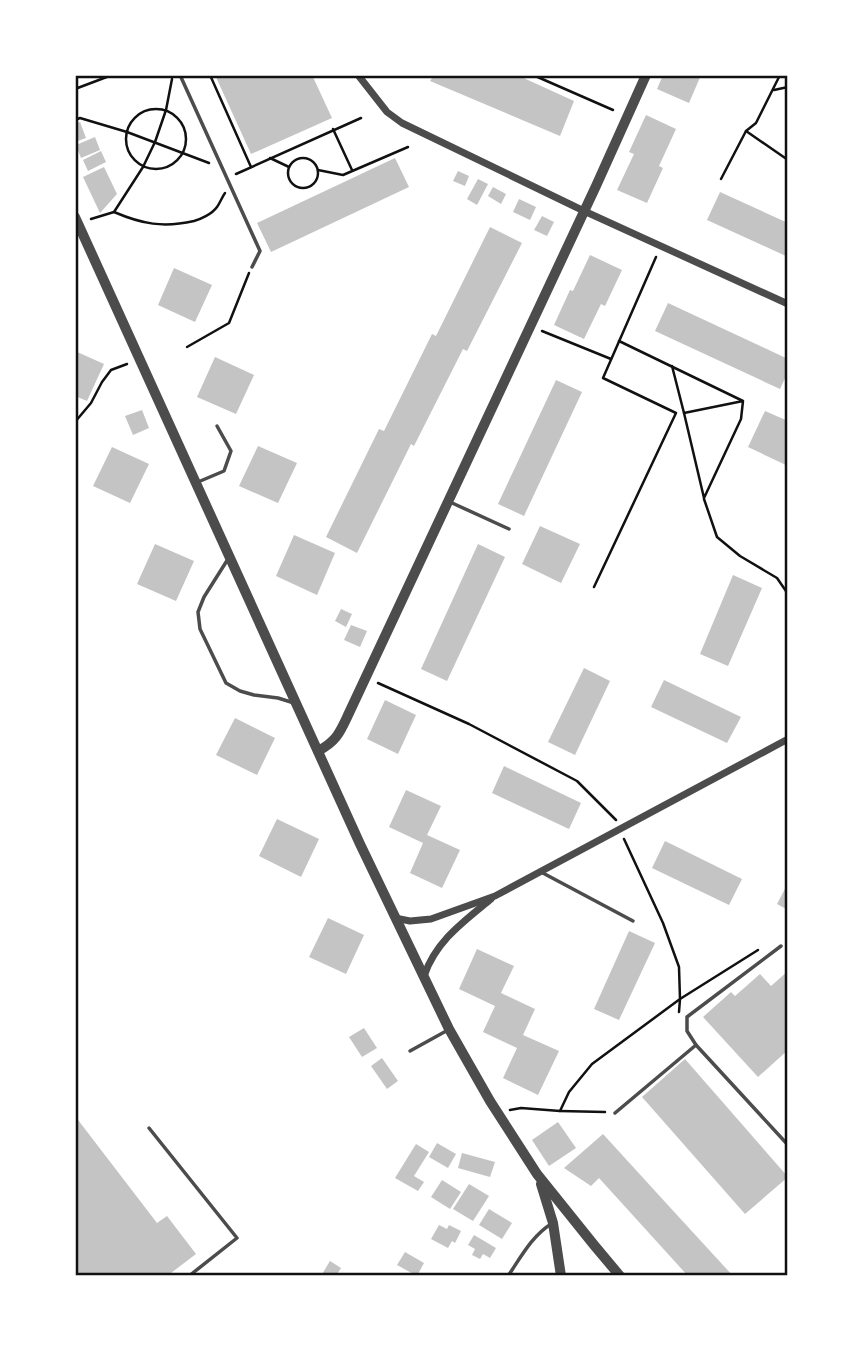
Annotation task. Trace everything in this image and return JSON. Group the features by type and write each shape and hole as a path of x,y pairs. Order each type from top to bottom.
{"street":[{"path":"358,75 387,112 402,123 584,211 788,303"},
{"path":"318,751 336,739 449,502 646,75"},
{"path":"75,218 318,751 449,1030 537,1174 620,1276"},
{"path":"395,918 410,921 431,919 495,896 619,825 788,739"},
{"path":"424,976 429,962 442,942 495,896"},
{"path":"537,1174 553,1223 561,1276"}],"lane":[{"path":"180,75 260,251 252,267"},
{"path":"197,483 224,471 231,451 217,426"},
{"path":"449,502 509,530"},
{"path":"230,556 204,597 198,612 200,629 226,683 254,695 296,703"},
{"path":"541,872 633,920"},
{"path":"781,946 687,1017 687,1031 696,1045 788,1145"},
{"path":"410,1051 449,1030"},
{"path":"615,1113 696,1045"},
{"path":"149,1128 237,1238 189,1276"},
{"path":"508,1276 527,1248 553,1223"}],"path":[{"path":"75,89 112,75"},
{"path":"114,212 143,167 155,142 166,110 172,75"},
{"path":"210,75 251,167"},
{"path":"533,75 613,110"},
{"path":"721,179 746,131 756,123 780,75"},
{"path":"773,90 788,87"},
{"path":"166,110 176,116 185,129 186,145 183,153 166,168 158,170 143,167 127,149 127,132 132,121 142,112 166,110"},
{"path":"227,178 361,117"},
{"path":"75,120 80,118 127,132 222,167"},
{"path":"333,129 352,171"},
{"path":"746,131 788,160"},
{"path":"318,170 343,175 408,147"},
{"path":"270,158 289,167"},
{"path":"302,158 310,160 318,170 315,184 303,189 292,184 288,172 293,162 302,158"},
{"path":"91,219 114,212 153,225 176,225 200,219 216,209 229,183"},
{"path":"594,587 676,412 603,378 656,257"},
{"path":"187,347 229,323 252,267"},
{"path":"539,330 611,359"},
{"path":"619,341 743,401"},
{"path":"75,422 91,403 111,370 127,364"},
{"path":"672,366 704,498 717,537 740,556 777,578 788,594"},
{"path":"684,413 743,401"},
{"path":"704,498 741,419 743,401"},
{"path":"375,682 469,724 577,781 619,825 675,956 680,999"},
{"path":"560,1111 569,1092 592,1064 680,999 767,945"},
{"path":"508,1110 521,1108 615,1113"}],"building":[{"path":"215,75 312,75 332,118 251,154"},
{"path":"431,75 517,75 574,101 560,136 430,81"},
{"path":"663,75 701,75 689,103 657,89"},
{"path":"646,115 676,129 659,166 663,168 647,203 617,190 634,154 629,152"},
{"path":"80,122 86,138 75,142 75,124"},
{"path":"95,137 100,150 81,158 76,145"},
{"path":"101,151 106,162 88,171 83,160"},
{"path":"395,158 409,187 271,252 257,223"},
{"path":"104,167 117,194 100,213 83,177"},
{"path":"458,171 469,176 465,186 453,181"},
{"path":"478,179 488,184 477,205 467,199"},
{"path":"493,187 506,194 501,204 488,196"},
{"path":"720,192 788,223 788,257 707,220"},
{"path":"519,199 536,207 530,220 513,212"},
{"path":"542,216 554,222 547,236 534,230"},
{"path":"490,227 522,243 467,351 463,349 414,446 411,444 357,553 326,537 379,429 384,431 432,334 436,336"},
{"path":"590,255 622,270 605,306 601,304 584,339 554,325"},
{"path":"174,268 212,285 195,322 158,305"},
{"path":"668,303 788,359 788,372 780,389 655,331"},
{"path":"75,351 104,364 87,401 75,396"},
{"path":"215,357 254,375 236,414 197,397"},
{"path":"556,380 582,392 524,516 498,504"},
{"path":"142,410 149,428 133,435 125,416"},
{"path":"765,411 788,421 788,466 748,447"},
{"path":"258,446 297,463 278,503 239,486"},
{"path":"112,447 149,464 130,503 93,486"},
{"path":"540,526 580,544 561,583 522,564"},
{"path":"294,535 335,553 317,595 276,576"},
{"path":"155,544 194,561 176,601 137,584"},
{"path":"478,544 505,557 447,681 421,669"},
{"path":"733,575 762,588 728,666 700,654"},
{"path":"341,609 352,614 346,627 335,621"},
{"path":"351,625 367,631 360,647 344,640"},
{"path":"584,668 610,681 575,755 548,742"},
{"path":"664,680 741,717 727,743 651,707"},
{"path":"385,700 416,715 398,754 367,739"},
{"path":"235,718 275,738 257,775 216,755"},
{"path":"504,766 581,803 569,829 492,793"},
{"path":"406,790 441,806 427,835 460,850 442,888 410,873 423,843 389,827"},
{"path":"277,819 319,839 301,877 259,856"},
{"path":"665,841 742,879 729,905 652,868"},
{"path":"788,883 788,910 777,904"},
{"path":"328,918 364,935 346,974 309,957"},
{"path":"629,931 655,943 619,1020 594,1009"},
{"path":"477,949 514,966 501,993 535,1009 523,1035 559,1051 538,1095 503,1078 517,1048 483,1032 495,1006 459,989"},
{"path":"788,971 788,1050 758,1077 703,1017 731,992 735,996 760,974 771,986"},
{"path":"364,1028 377,1048 362,1057 349,1037"},
{"path":"382,1058 398,1081 387,1089 371,1066"},
{"path":"685,1059 788,1177 745,1214 642,1097"},
{"path":"75,1116 157,1223 167,1216 196,1254 167,1276 75,1276"},
{"path":"558,1122 576,1148 549,1166 532,1140"},
{"path":"603,1134 733,1276 688,1276 599,1178 591,1186 564,1168"},
{"path":"437,1143 456,1154 448,1168 429,1157"},
{"path":"416,1144 429,1152 414,1176 424,1182 418,1191 395,1178"},
{"path":"462,1153 495,1162 490,1177 458,1168"},
{"path":"442,1180 461,1192 450,1209 431,1197"},
{"path":"469,1184 489,1196 473,1221 453,1209"},
{"path":"489,1209 512,1223 502,1239 479,1225"},
{"path":"439,1225 447,1229 449,1225 461,1231 455,1243 452,1241 448,1248 431,1239"},
{"path":"474,1235 496,1248 490,1258 483,1254 480,1259 472,1255 475,1249 468,1245"},
{"path":"405,1252 424,1263 417,1276 397,1265"},
{"path":"330,1261 341,1268 336,1276 321,1276"}]}
